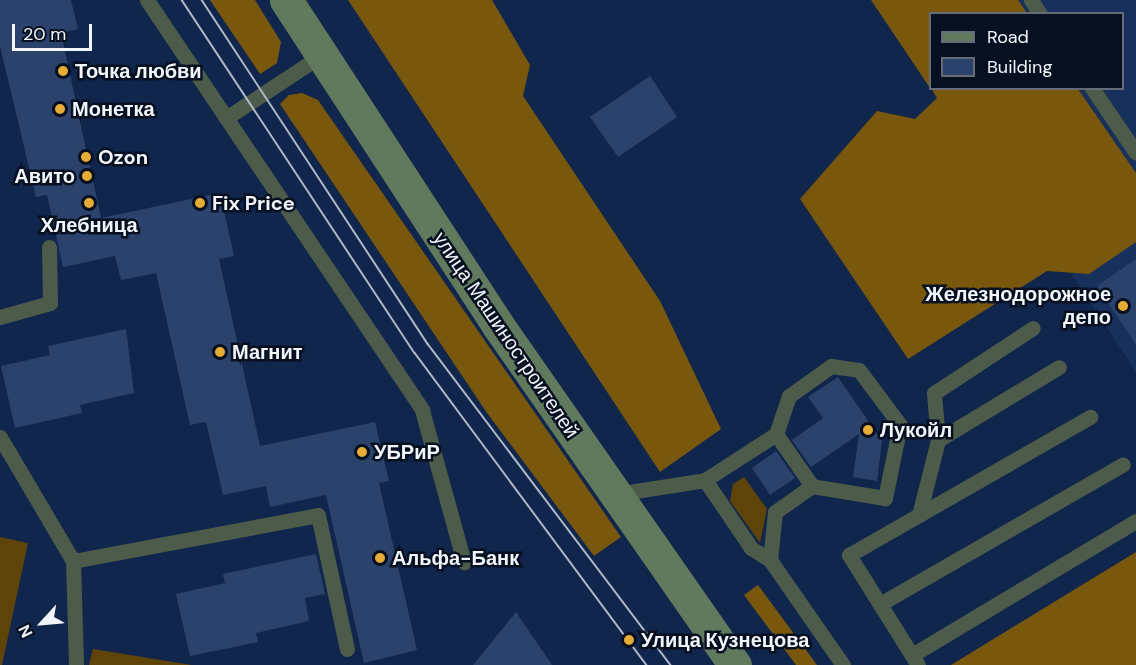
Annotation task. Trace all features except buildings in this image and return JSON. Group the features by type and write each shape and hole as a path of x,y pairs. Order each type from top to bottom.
{"main road":[{"name":"улица Машиностроителей","path":"286,0 318,57 735,665"}],"lane":[{"path":"147,0 422,410 464,561"},
{"path":"226,118 318,57"},
{"path":"1093,90 1136,153"},
{"path":"0,317 50,303 49,247"},
{"path":"919,515 938,440 934,393 1033,328"},
{"path":"616,494 705,480 776,434 789,396 831,366 859,370 900,425 885,498 812,486 775,512 770,560"},
{"path":"938,440 1059,367"},
{"path":"1090,417 849,555 915,660 1136,521"},
{"path":"776,434 812,486"},
{"path":"0,437 6,456 73,561 76,665"},
{"path":"880,604 1123,464"},
{"path":"705,480 751,548 770,560 843,665"},
{"path":"73,561 318,515 346,649"}],"shaded area":[{"path":"210,0 255,0 281,42 277,63 260,74"},
{"path":"348,0 492,0 530,65 523,96 660,301 721,429 660,472"},
{"path":"871,0 1018,0 1026,12 929,12 929,87"},
{"path":"891,0 1136,0 1136,372 950,90 1124,90 1124,12 929,14"},
{"path":"932,90 1079,90 1136,173 1136,242 1089,274 1047,271 908,359 800,199 877,111 915,119 937,98"},
{"path":"302,93 318,100 621,537 594,556 487,413 280,104 289,95"},
{"path":"744,477 767,509 760,543 730,501 733,484"},
{"path":"0,537 28,543 2,665 0,665"},
{"path":"1136,552 1136,665 951,665"},
{"path":"758,585 817,665 796,665 744,595"},
{"path":"93,649 192,665 89,665"}],"tram line":[{"path":"182,0 415,353 647,665"},
{"path":"202,0 428,344 671,665"}],"place":[{"name":"Точка любви","path":"63,71"},
{"name":"Монетка","path":"60,109"},
{"name":"Ozon","path":"86,157"},
{"name":"Авито","path":"87,176"},
{"name":"Хлебница","path":"89,203"},
{"name":"Fix Price","path":"200,203"},
{"name":"Железнодорожное депо","path":"1123,306"},
{"name":"Магнит","path":"220,352"},
{"name":"Лукойл","path":"868,430"},
{"name":"УБРиР","path":"362,452"},
{"name":"Альфа-Банк","path":"380,558"},
{"name":"Улица Кузнецова","path":"629,640"}]}
